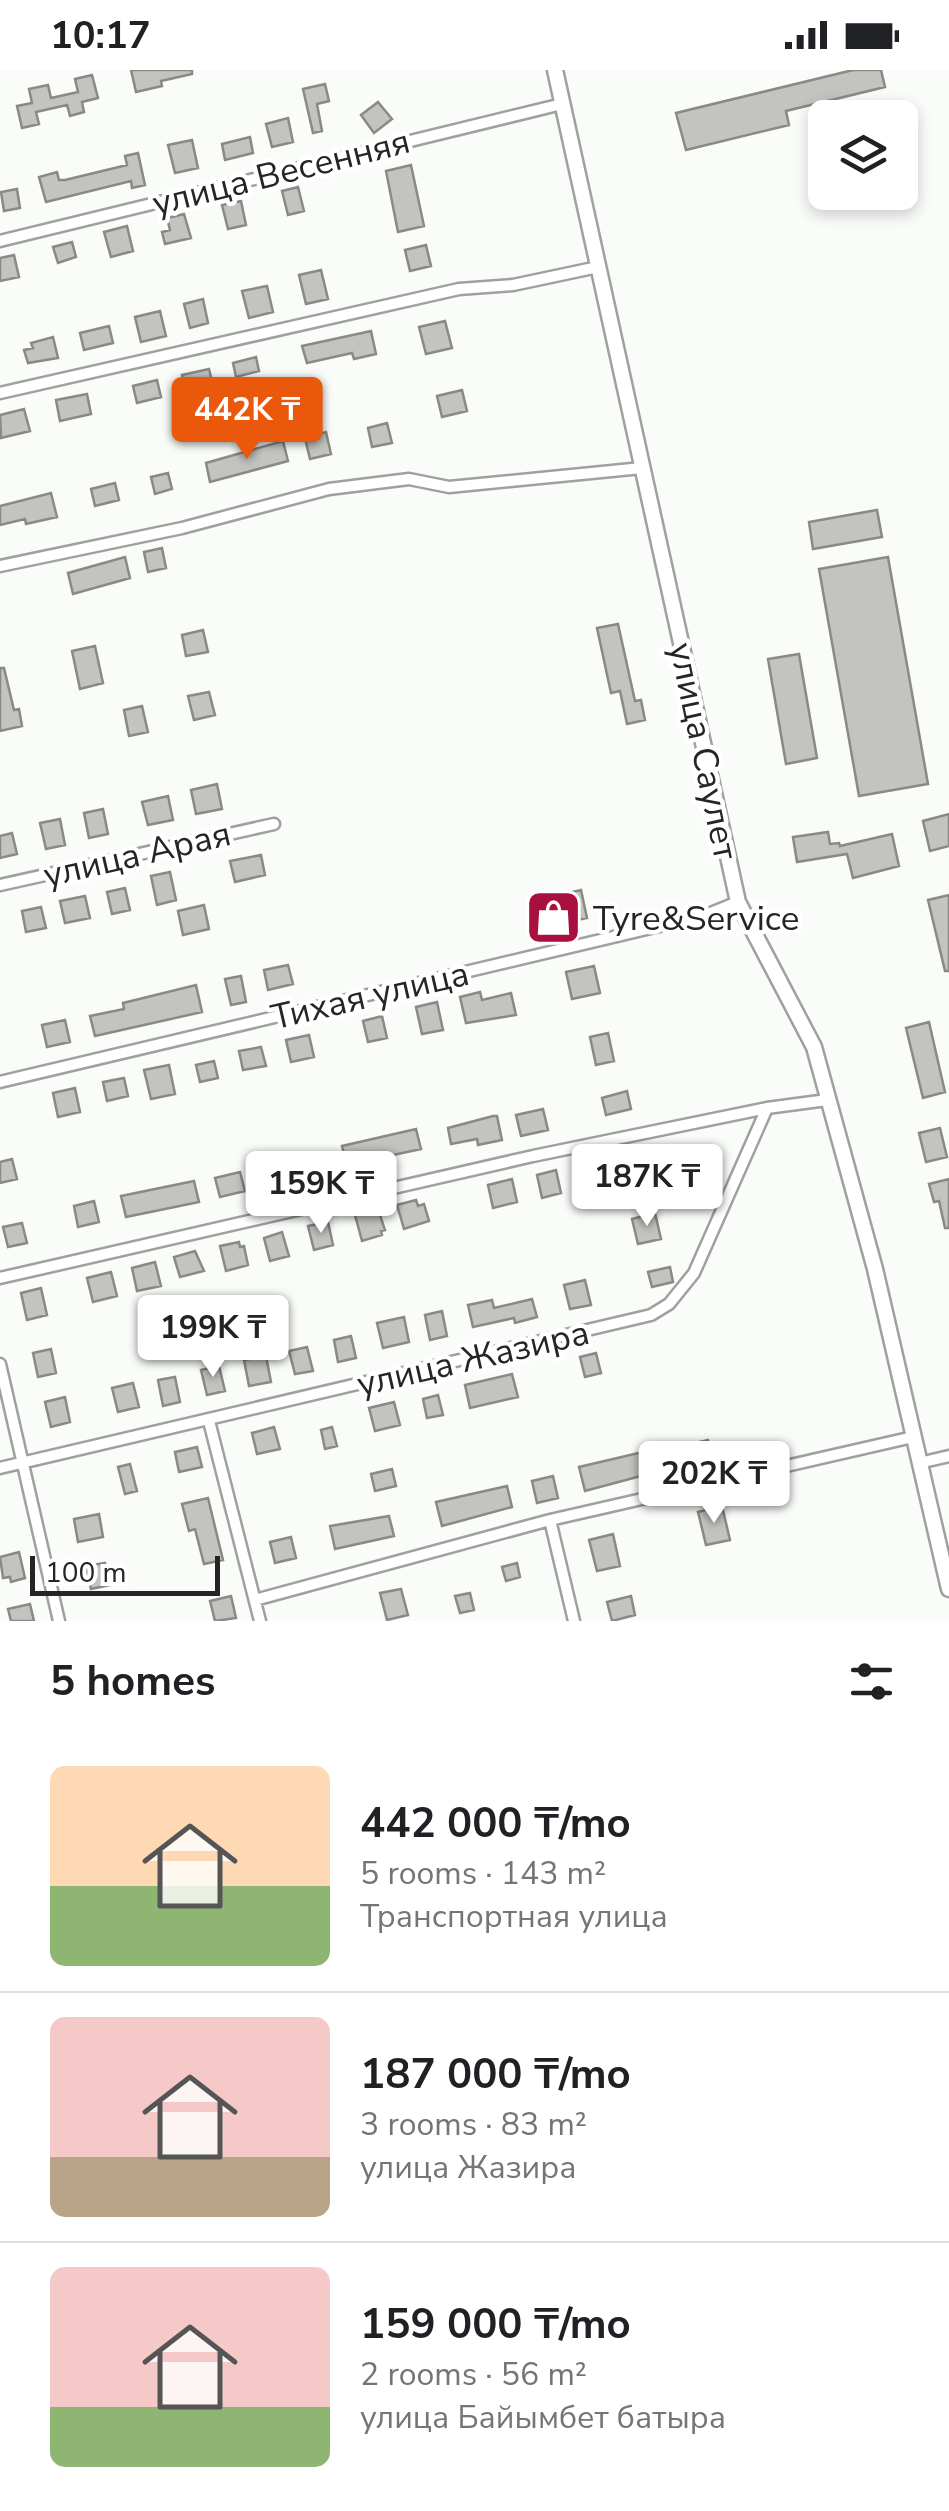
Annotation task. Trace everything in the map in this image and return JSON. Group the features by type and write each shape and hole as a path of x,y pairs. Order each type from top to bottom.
{"street":[{"name":"улица Саулет","path":"554,70 738,902 814,1046 875,1268 949,1589"},
{"name":"улица Весенняя","path":"0,240 562,104"},
{"path":"0,393 459,289 512,285 598,267"},
{"path":"0,566 182,528 329,489 410,479 449,487 642,468"},
{"name":"улица Арая","path":"0,885 274,824"},
{"name":"Тихая улица","path":"0,1082 706,915 738,902"},
{"path":"0,1278 532,1156 766,1108 827,1100"},
{"name":"улица Жазира","path":"0,1468 651,1315 669,1304 694,1273 766,1108"},
{"path":"0,1364 59,1621"},
{"path":"208,1421 260,1621"},
{"path":"255,1600 550,1520 913,1437"},
{"path":"919,1463 949,1456"},
{"path":"550,1520 574,1621"}],"building":[{"path":"131,70 192,70 192,74 136,92"},
{"path":"853,70 881,70 885,87 831,100 808,100 808,106 786,111 789,125 686,150 676,113"},
{"path":"92,75 98,98 82,102 84,112 70,116 67,105 36,112 39,124 22,128 17,106 32,103 29,89 48,85 51,98 78,92 75,79"},
{"path":"325,84 329,101 317,104 322,131 313,133 303,89"},
{"path":"378,102 392,119 374,133 361,115"},
{"path":"288,118 293,142 272,147 266,124"},
{"path":"250,137 253,153 225,160 222,144"},
{"path":"192,140 198,168 175,173 168,145"},
{"path":"138,153 145,185 132,188 131,181 46,202 39,177 57,172 59,180 65,180 127,165 125,156"},
{"path":"411,165 424,226 398,232 386,171"},
{"path":"298,187 304,211 288,215 282,191"},
{"path":"17,189 20,208 4,211 1,192"},
{"path":"241,201 246,225 228,229 222,205"},
{"path":"184,214 191,238 165,244 162,232 170,230 167,218"},
{"path":"127,226 133,251 111,257 104,232"},
{"path":"72,242 76,257 58,263 53,247"},
{"path":"426,245 431,266 410,271 405,250"},
{"path":"14,255 19,277 0,281 0,258"},
{"path":"321,270 328,299 306,304 299,275"},
{"path":"267,286 273,312 249,318 242,291"},
{"path":"203,299 208,323 190,328 184,304"},
{"path":"160,311 166,336 141,342 135,317"},
{"path":"445,321 452,348 426,354 419,327"},
{"path":"109,326 113,343 84,350 80,333"},
{"path":"371,331 376,354 354,359 352,353 307,363 302,346"},
{"path":"53,337 58,358 28,363 24,350 33,348 31,343"},
{"path":"256,357 259,371 236,377 233,363"},
{"path":"209,369 215,393 188,399 182,375"},
{"path":"157,380 161,397 137,403 133,386"},
{"path":"462,390 467,411 442,417 437,396"},
{"path":"87,394 91,414 60,421 56,400"},
{"path":"24,409 30,431 1,438 0,415"},
{"path":"387,423 392,443 372,447 368,428"},
{"path":"326,432 331,454 310,459 305,438"},
{"path":"283,441 288,461 210,482 206,463"},
{"path":"168,473 172,489 155,494 151,477"},
{"path":"115,483 119,500 95,506 91,489"},
{"path":"51,493 57,517 0,525 0,506"},
{"path":"877,510 882,537 813,549 809,522"},
{"path":"162,548 166,568 148,572 144,552"},
{"path":"125,557 130,578 73,594 68,573"},
{"path":"888,557 928,784 859,796 819,569"},
{"path":"618,624 635,701 641,700 645,720 627,724 620,691 611,693 597,628"},
{"path":"203,630 208,652 186,656 182,635"},
{"path":"95,646 103,683 80,689 72,651"},
{"path":"799,654 817,758 786,764 768,659"},
{"path":"0,668 4,668 22,726 0,731"},
{"path":"209,692 215,715 194,720 188,696"},
{"path":"142,706 148,732 129,736 124,710"},
{"path":"217,784 222,809 196,814 191,790"},
{"path":"168,796 173,820 148,825 142,802"},
{"path":"103,809 108,834 89,838 84,813"},
{"path":"949,814 949,846 930,851 923,821"},
{"path":"60,819 65,845 46,849 40,823"},
{"path":"828,832 830,844 840,846 892,834 899,866 853,878 847,854 797,862 793,837"},
{"path":"12,833 17,854 0,858 0,836"},
{"path":"261,855 265,875 235,882 230,861"},
{"path":"170,872 176,900 157,905 151,876"},
{"path":"125,888 130,910 112,914 107,892"},
{"path":"581,890 587,918 543,927 537,900"},
{"path":"949,895 949,971 945,971 928,900"},
{"path":"85,896 90,918 65,923 60,901"},
{"path":"204,905 209,929 183,935 178,911"},
{"path":"41,907 46,928 26,932 22,911"},
{"path":"288,965 293,984 268,990 264,970"},
{"path":"594,966 600,993 572,999 566,972"},
{"path":"241,976 246,1002 231,1005 225,979"},
{"path":"196,985 202,1012 95,1036 90,1016 124,1009 123,1003"},
{"path":"480,992 482,1000 511,993 516,1015 466,1023 460,997"},
{"path":"437,1002 443,1030 422,1034 416,1007"},
{"path":"382,1016 387,1038 368,1042 363,1021"},
{"path":"65,1020 70,1042 47,1047 42,1025"},
{"path":"929,1022 945,1092 923,1098 906,1028"},
{"path":"608,1033 614,1061 596,1065 590,1037"},
{"path":"309,1035 314,1057 291,1062 286,1040"},
{"path":"261,1047 266,1066 243,1070 239,1051"},
{"path":"214,1061 218,1078 200,1082 196,1065"},
{"path":"169,1065 175,1094 151,1099 144,1070"},
{"path":"124,1078 128,1096 107,1101 103,1082"},
{"path":"75,1088 80,1112 58,1117 53,1093"},
{"path":"627,1091 631,1109 606,1115 602,1098"},
{"path":"543,1109 548,1130 521,1136 516,1115"},
{"path":"497,1116 502,1140 478,1145 477,1139 451,1144 448,1128"},
{"path":"940,1128 947,1157 926,1162 919,1133"},
{"path":"416,1129 421,1149 347,1165 342,1146"},
{"path":"320,1154 324,1176 265,1188 261,1168"},
{"path":"12,1159 17,1179 0,1183 0,1162"},
{"path":"556,1170 561,1193 542,1198 537,1175"},
{"path":"240,1172 245,1191 220,1197 215,1178"},
{"path":"512,1179 517,1202 493,1208 488,1185"},
{"path":"949,1179 949,1228 945,1228 939,1201 934,1202 929,1184"},
{"path":"194,1181 199,1202 126,1217 121,1196"},
{"path":"416,1200 418,1206 424,1204 429,1221 404,1229 397,1205"},
{"path":"94,1201 99,1222 78,1227 74,1206"},
{"path":"379,1212 385,1230 382,1235 362,1241 355,1215"},
{"path":"655,1213 661,1239 638,1244 632,1219"},
{"path":"328,1222 333,1245 314,1250 308,1226"},
{"path":"22,1223 27,1243 8,1247 3,1227"},
{"path":"282,1232 289,1256 270,1261 264,1238"},
{"path":"239,1242 240,1247 244,1246 248,1265 226,1271 220,1246"},
{"path":"195,1251 204,1271 180,1277 174,1257"},
{"path":"155,1262 161,1286 137,1291 132,1268"},
{"path":"670,1267 673,1282 652,1287 648,1272"},
{"path":"111,1272 117,1296 93,1302 87,1278"},
{"path":"585,1280 591,1305 570,1309 564,1285"},
{"path":"41,1288 47,1315 27,1320 21,1293"},
{"path":"532,1299 537,1317 473,1327 468,1305 492,1300 494,1308"},
{"path":"442,1311 447,1336 430,1340 425,1315"},
{"path":"404,1317 409,1342 383,1348 377,1323"},
{"path":"351,1336 356,1358 338,1362 334,1340"},
{"path":"307,1347 313,1371 295,1374 289,1351"},
{"path":"51,1349 56,1373 38,1377 33,1353"},
{"path":"596,1353 601,1373 585,1377 580,1357"},
{"path":"266,1356 271,1382 249,1386 244,1360"},
{"path":"219,1366 225,1391 207,1395 201,1370"},
{"path":"512,1374 518,1397 470,1408 465,1385"},
{"path":"175,1377 180,1402 163,1406 158,1380"},
{"path":"133,1383 139,1407 118,1412 112,1388"},
{"path":"438,1395 443,1415 427,1418 423,1399"},
{"path":"65,1397 70,1422 51,1427 45,1402"},
{"path":"394,1402 400,1425 375,1431 369,1408"},
{"path":"274,1427 280,1449 257,1454 252,1433"},
{"path":"332,1427 337,1446 325,1449 321,1430"},
{"path":"708,1440 715,1467 697,1471 691,1444"},
{"path":"197,1447 202,1467 179,1472 175,1452"},
{"path":"647,1451 652,1473 585,1491 579,1467"},
{"path":"130,1464 137,1491 125,1494 118,1467"},
{"path":"392,1469 396,1486 375,1491 371,1474"},
{"path":"553,1476 558,1498 537,1503 532,1481"},
{"path":"507,1486 512,1507 442,1526 436,1502"},
{"path":"208,1498 223,1560 204,1564 195,1529 189,1531 182,1504"},
{"path":"722,1506 730,1540 706,1545 698,1512"},
{"path":"99,1514 103,1537 78,1542 74,1519"},
{"path":"389,1516 394,1536 335,1549 330,1526"},
{"path":"613,1534 620,1566 597,1571 589,1540"},
{"path":"291,1537 296,1558 275,1563 270,1542"},
{"path":"19,1552 25,1578 11,1582 10,1577 3,1578 0,1557"},
{"path":"105,1563 110,1585 91,1589 86,1566"},
{"path":"517,1563 520,1577 506,1581 502,1567"},
{"path":"401,1589 408,1615 387,1620 380,1593"},
{"path":"470,1593 474,1610 460,1613 455,1596"},
{"path":"231,1596 236,1618 215,1621 210,1601"},
{"path":"631,1596 635,1615 612,1621 607,1602"},
{"path":"30,1604 34,1621 11,1621 8,1609"}],"place":[{"name":"Tyre&Service","path":"554,918"}]}
